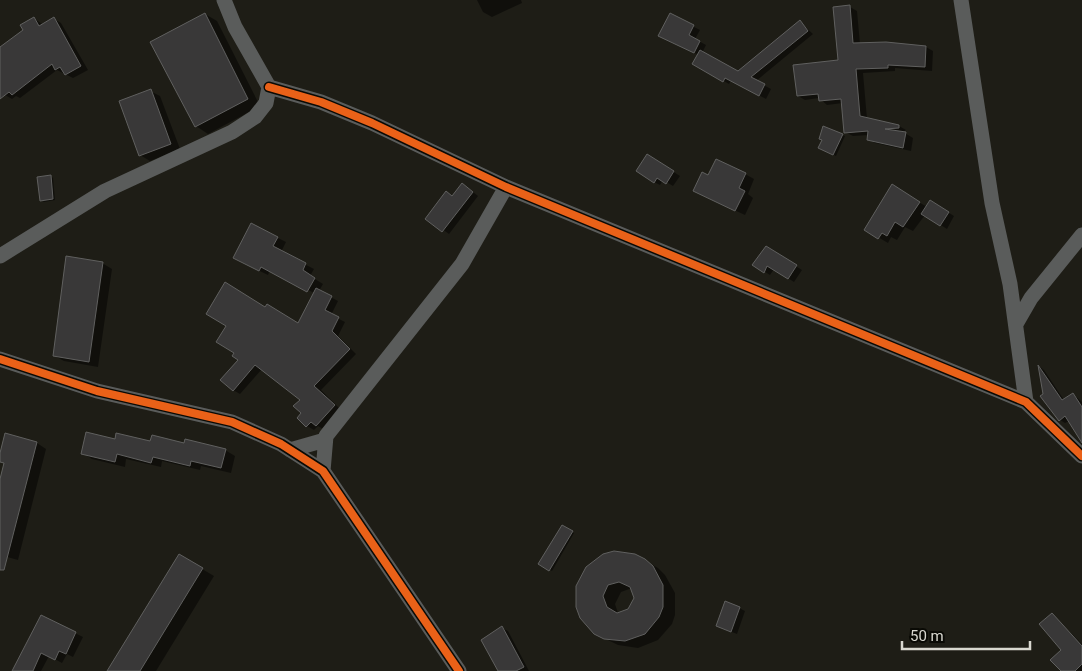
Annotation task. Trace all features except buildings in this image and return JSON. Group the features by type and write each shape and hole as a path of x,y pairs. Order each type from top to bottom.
{"street":[{"path":"0,256 105,191 232,132 254,117 266,103 269,87 235,27 224,0"},
{"path":"961,0 992,203 1010,284 1026,402"},
{"path":"269,87 321,102 372,123 506,187 1026,402 1082,456"},
{"path":"323,471 326,436 462,264 506,187"},
{"path":"1016,324 1031,298 1082,234"},
{"path":"0,359 97,391 232,422 266,437 323,471 459,671"},
{"path":"290,450 325,440"}],"cycle path":[{"path":"269,87 321,102 372,123 506,187 1026,402 1082,456"},
{"path":"0,359 97,391 232,422 281,444 323,471 459,671"}]}
